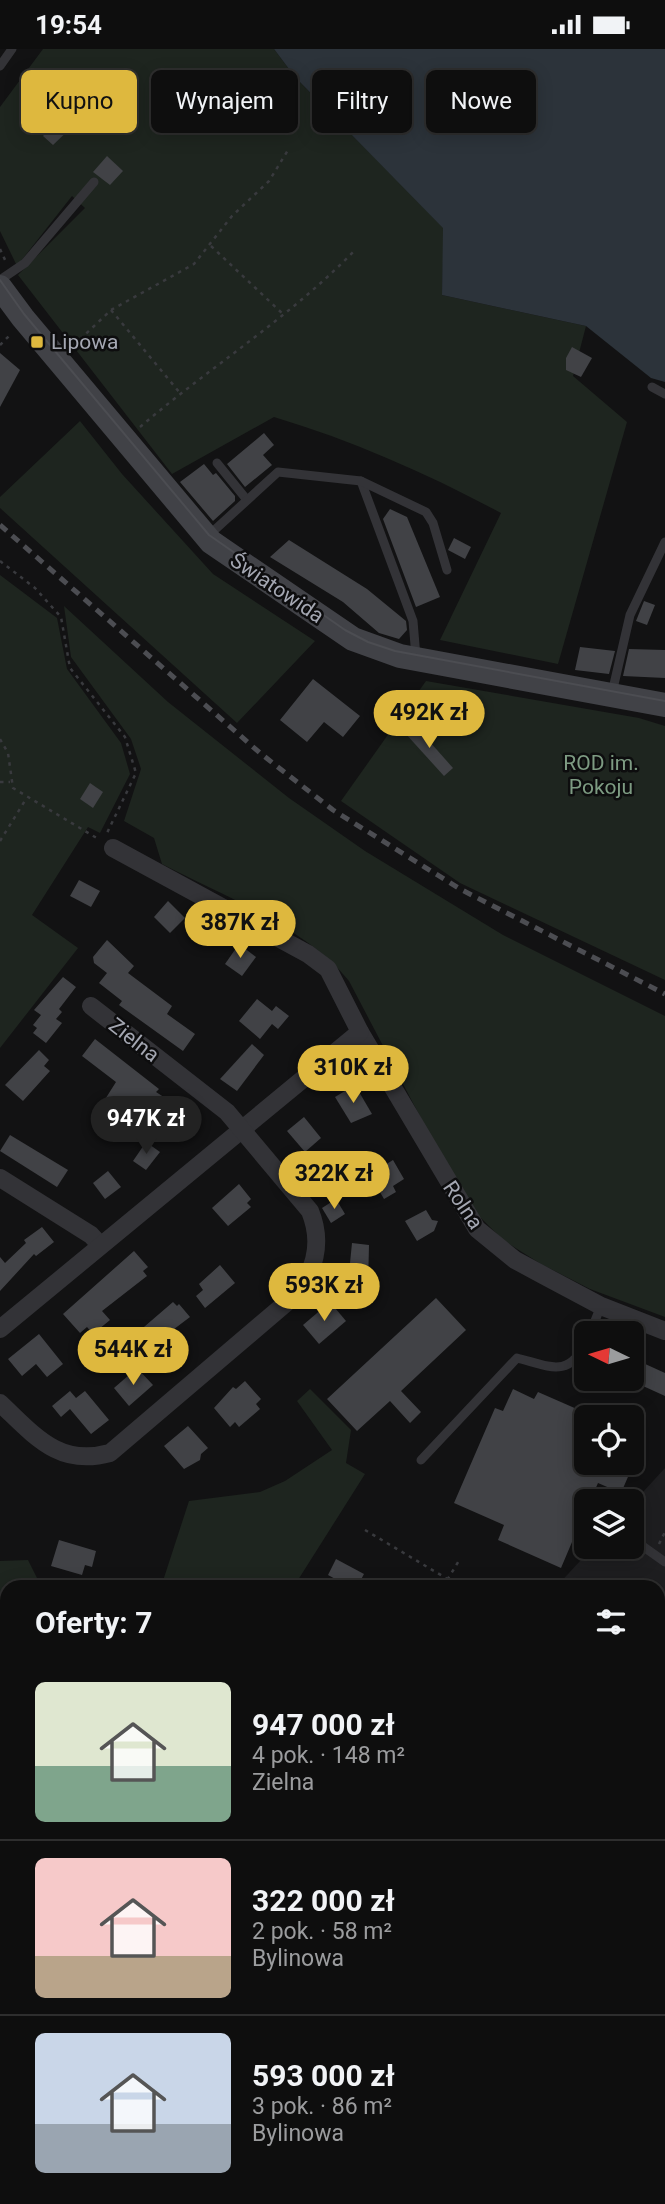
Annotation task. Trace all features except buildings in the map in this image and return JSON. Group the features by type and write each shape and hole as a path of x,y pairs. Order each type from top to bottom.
{"street":[{"name":"Światowida","path":"6,280 207,538 246,568 353,639 382,651 416,659 612,693 665,705"},
{"path":"0,1329 360,1032 328,969 308,954 107,845"},
{"name":"Zielna","path":"0,1403 58,1453 92,1458 110,1453 232,1352 305,1284 317,1244 316,1226 310,1211 227,1112 91,1006"},
{"name":"Rolna","path":"360,1032 477,1229 515,1260 601,1306 665,1331"},
{"path":"0,1178 90,1235 100,1245"}],"lane":[{"path":"0,66 12,49"},
{"path":"0,279 6,280 51,234 94,182"},
{"path":"652,387 665,394"},
{"path":"217,463 247,500"},
{"path":"207,538 278,472 360,481 426,512 433,523 447,570"},
{"path":"360,481 413,621 416,659"},
{"path":"612,693 630,615 665,542"},
{"path":"595,1321 601,1306"},
{"path":"421,1460 517,1358 557,1367 567,1366 574,1360"},
{"path":"644,1547 665,1562"}],"path":[{"path":"69,350 111,310 150,286 181,272 211,246 232,216 269,181 288,150"},
{"path":"211,246 284,315"},
{"path":"0,249 6,280"},
{"path":"135,432 180,393 284,315 353,252"},
{"path":"111,310 180,393"},
{"path":"0,345 12,332"},
{"path":"0,561 35,588 61,617 70,668 125,737 136,773 107,845"},
{"path":"0,739 8,753 10,782 27,798 85,833"},
{"path":"0,782 10,782"},
{"path":"0,841 27,798"},
{"path":"365,1530 448,1580 460,1559"}],"shaded area":[{"path":"274,49 665,49 665,382 651,378 586,326 442,295 443,228 350,133 412,133 412,70 312,70 312,94 298,80 298,70 290,70"},
{"path":"665,1468 665,1580 562,1580 582,1559 644,1559 644,1491"}],"green space":[{"path":"43,49 274,49 290,70 151,70 151,133 298,133 298,80 312,94 312,133 350,133 444,228 442,295 586,326 573,376 627,422 558,664 440,640 501,513 446,485 390,459 274,417 172,474 18,275 85,208 72,196 17,266 0,231 0,107 21,79 21,133 137,133 137,70 27,70"},
{"path":"80,421 122,474 213,574 315,641 237,723 0,508 0,497"},
{"path":"0,575 57,618 67,669 121,743 130,774 100,833 88,827 32,915 78,948 0,1048"},
{"path":"64,606 168,702 289,798 365,851 503,935 665,1016 665,1317 590,1289 541,1264 503,1240 479,1216 445,1164 349,981 331,962 287,929 162,864 154,838 124,821 141,769 131,739 71,657"},
{"name":"ROD im. Pokoju","path":"426,681 639,718 665,726 665,980 460,883 341,801"},
{"path":"310,1389 351,1430 346,1463 365,1474 298,1580 163,1580 189,1501 260,1492 285,1481 332,1450 297,1401"},
{"path":"28,1560 38,1580 0,1580 0,1561"}],"tram line":[{"path":"0,280 24,314 209,535 345,630 368,642 395,651 665,701"}],"railway":[{"path":"0,525 260,753 333,810 460,889 665,994"}],"place":[{"name":"Lipowa","path":"37,342"}]}
